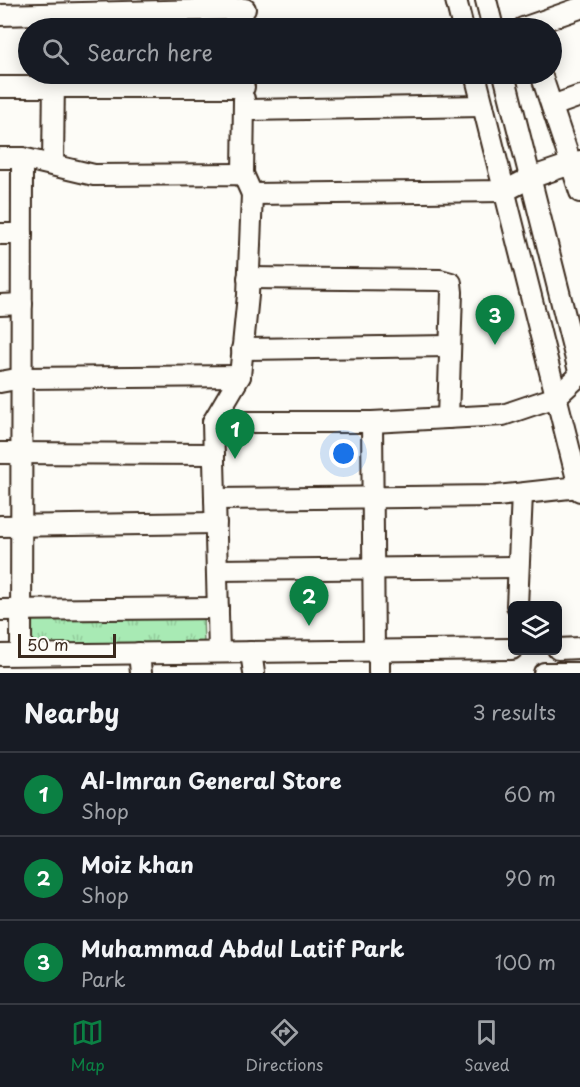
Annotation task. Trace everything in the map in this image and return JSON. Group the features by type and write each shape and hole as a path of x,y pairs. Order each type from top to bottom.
{"street":[{"path":"456,0 460,18"},
{"path":"486,0 490,18"},
{"path":"547,18 572,7"},
{"path":"0,15 244,13"},
{"path":"0,87 23,84"},
{"path":"54,84 54,165"},
{"path":"219,652 213,422 240,376 252,194 243,174 244,84"},
{"path":"215,499 522,494 580,489 478,84"},
{"path":"213,422 372,422 503,415 556,397 580,375 506,84"},
{"path":"544,84 576,162 580,192"},
{"path":"552,106 580,96"},
{"path":"244,110 483,106"},
{"path":"0,158 22,158 94,175 243,174"},
{"path":"21,654 22,158"},
{"path":"252,194 505,191 530,178 576,162"},
{"path":"0,234 22,234"},
{"path":"248,278 440,280 451,283 448,418"},
{"path":"0,305 22,304"},
{"path":"242,349 449,346"},
{"path":"0,382 22,378 240,376"},
{"path":"372,422 376,650 379,673"},
{"path":"0,453 214,454"},
{"path":"517,601 522,494"},
{"path":"0,526 216,523"},
{"path":"217,570 518,567"},
{"path":"0,610 218,608"},
{"path":"562,649 580,648"},
{"path":"0,655 508,649"},
{"path":"251,652 254,673"},
{"path":"139,653 141,673"},
{"path":"0,665 1,673"},
{"path":"544,673 580,673"}],"green space":[{"path":"203,614 204,643 30,646 30,616"}],"place":[{"name":"Muhammad Abdul Latif Park","path":"495,345"},
{"name":"Al-Imran General Store","path":"235,459"},
{"name":"Moiz khan","path":"309,626"}]}
